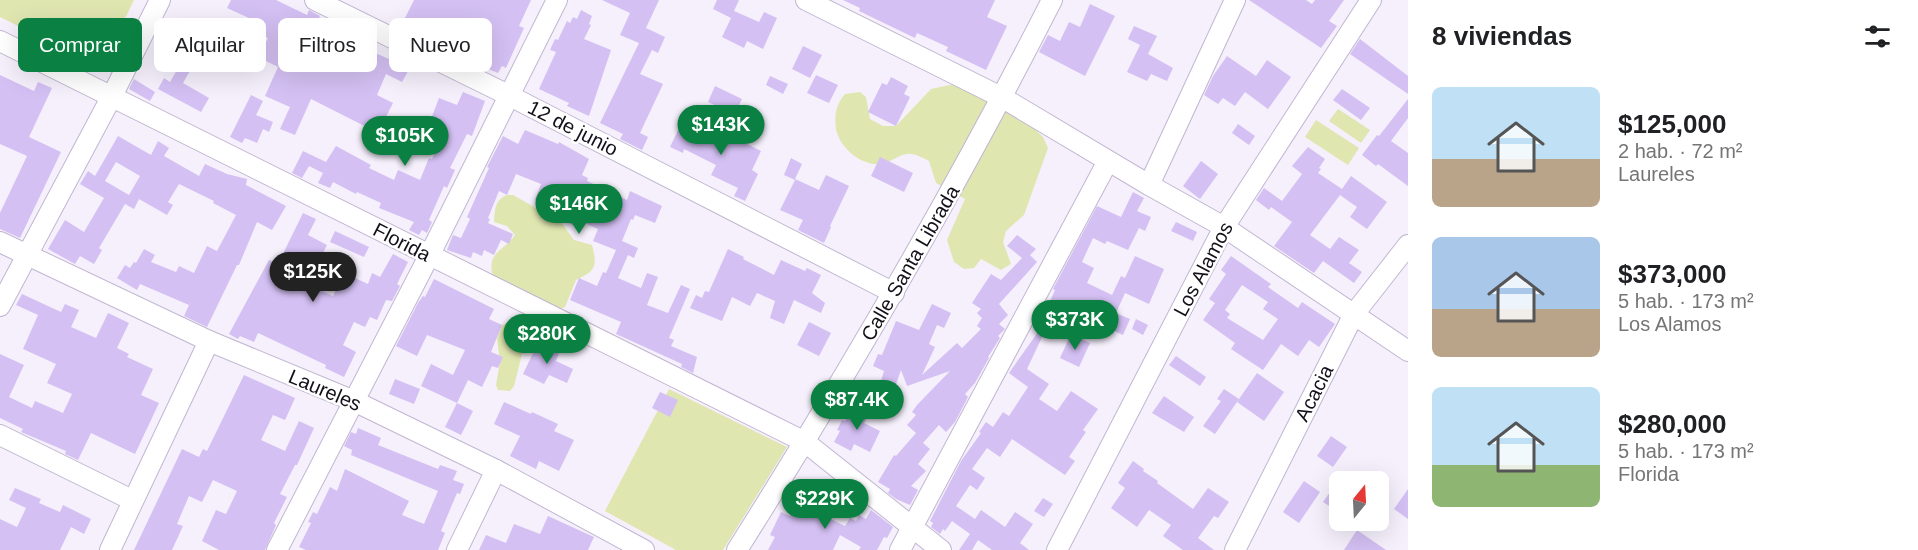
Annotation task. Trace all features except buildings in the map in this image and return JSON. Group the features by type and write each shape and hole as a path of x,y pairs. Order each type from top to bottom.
{"street":[{"path":"0,306 112,96 160,0"},
{"name":"12 de junio","path":"315,0 508,95 894,293"},
{"path":"277,550 429,256 557,0"},
{"path":"806,0 1003,98 1224,227 1408,351"},
{"name":"Calle Santa Librada","path":"737,550 894,293 1003,98 1052,0"},
{"path":"1149,185 1235,0"},
{"name":"Los Alamos","path":"1057,550 1224,227 1371,0"},
{"name":"Florida","path":"0,41 805,442 941,550"},
{"path":"900,550 1108,160"},
{"name":"Laureles","path":"0,242 209,341 354,401 496,470 634,548"},
{"name":"Acacia","path":"1235,550 1354,314 1408,245"},
{"path":"110,550 209,341"},
{"path":"0,435 132,500"},
{"path":"457,550 496,470"}],"green space":[{"path":"0,0 134,0 125,18 18,18 18,26 0,17"},
{"path":"969,81 1003,98 1043,137 1048,148 1024,215 1006,231 1003,242 1011,264 1001,270 981,259 974,268 964,269 954,262 947,240 965,199 936,183 929,161 910,154 885,163 869,163 854,156 842,144 836,129 836,110 845,94 860,92 866,97 870,119 883,126 896,126 931,89"},
{"path":"1338,109 1370,130 1361,143 1329,121"},
{"path":"1316,120 1359,148 1348,165 1305,137"},
{"path":"507,195 513,195 561,222 574,240 592,245 595,263 591,271 576,280 565,307 554,311 493,277 491,269 494,257 515,235 507,226 494,222 498,202"},
{"path":"555,314 572,328 567,338 522,354 514,386 510,391 498,390 496,385 500,362 497,339 502,325 512,321 537,320"},
{"path":"669,389 787,447 723,550 676,550 605,511"}]}
